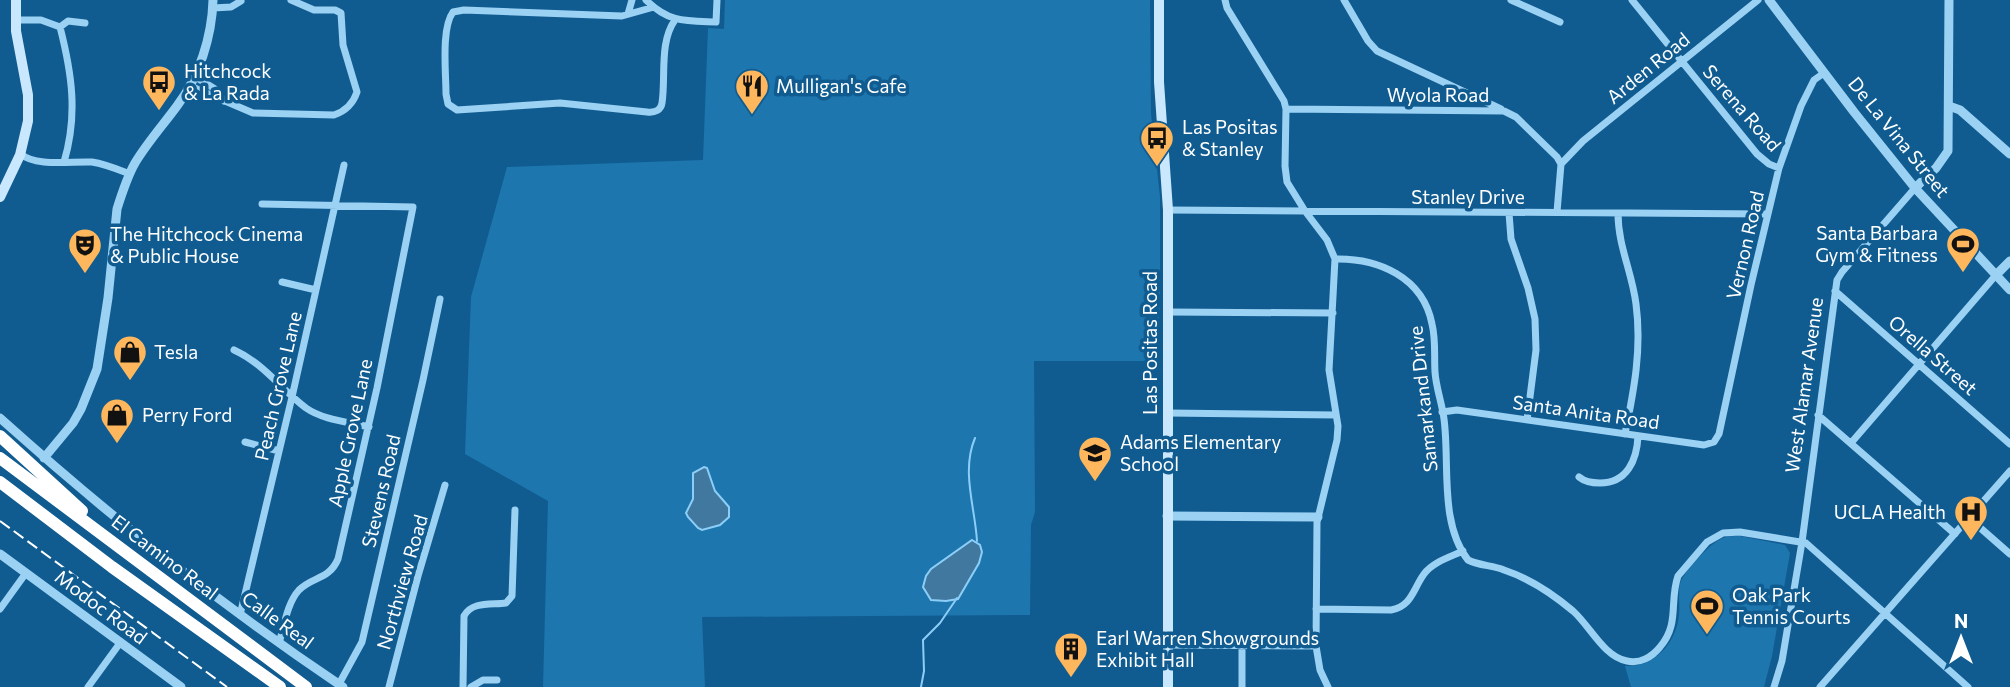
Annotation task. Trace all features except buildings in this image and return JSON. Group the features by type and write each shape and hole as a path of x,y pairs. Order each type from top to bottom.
{"highway":[{"path":"0,436 79,508 100,533"},
{"name":"El Camino Real","path":"0,458 306,687"},
{"name":"El Camino Real","path":"0,482 112,567 280,687"}],"main road":[{"path":"0,197 21,154 28,121 28,95 19,47 16,0"},
{"name":"Las Positas Road","path":"1159,0 1160,100 1168,210 1168,687"}],"street":[{"path":"234,0 250,0"},
{"path":"190,86 244,111 334,115 346,109 357,92 343,46 341,13 335,10 314,10 291,0"},
{"path":"628,14 632,0"},
{"path":"646,0 675,19 716,22 717,0"},
{"path":"1225,0 1227,8 1284,101 1287,182 1328,240 1335,259 1329,370 1337,440 1318,517 1316,609 1316,646 1320,670 1328,687"},
{"path":"1344,0 1368,41 1377,51 1504,111"},
{"path":"1511,0 1560,22"},
{"name":"Serena Road","path":"1632,0 1757,154 1779,168"},
{"name":"Arden Road","path":"1561,164 1583,141 1758,0"},
{"name":"De La Vina Street","path":"1769,0 1916,188 2010,290"},
{"name":"West Alamar Avenue","path":"1774,687 1782,661 1802,542 1835,291 1842,272 1936,168 1948,151 1949,0"},
{"path":"44,458 73,424 97,369 108,298 117,208 130,174 136,161 190,86 207,41 213,4 231,7 241,1"},
{"path":"654,7 608,16 464,10 453,12 447,22 447,104 461,110 560,103 656,111 663,103 666,48 670,26 675,19"},
{"path":"16,20 41,20 60,27"},
{"path":"60,27 68,21 85,23"},
{"path":"60,27 71,73 72,95 71,138 64,162"},
{"name":"Vernon Road","path":"1719,433 1779,168 1801,106 1814,80 1824,72"},
{"path":"194,76 215,89 224,102"},
{"path":"1949,106 1960,110 2010,154"},
{"name":"Wyola Road","path":"1286,109 1504,111 1516,117 1561,164"},
{"path":"21,154 27,160 108,165 130,174"},
{"path":"1558,212 1561,164"},
{"name":"Peach Grove Lane","path":"240,615 344,165"},
{"path":"262,204 335,206"},
{"name":"Apple Grove Lane","path":"279,643 297,593 309,583 327,575 338,558 369,427 413,207 335,206"},
{"name":"Stanley Drive","path":"1168,210 1768,214"},
{"path":"1509,213 1511,239 1528,288 1535,319 1536,350 1527,420"},
{"path":"1618,214 1620,242 1633,285 1638,329 1637,373 1625,434"},
{"name":"Samarkand Drive","path":"1335,259 1359,260 1383,266 1402,277 1418,293 1429,311 1434,333 1436,384 1443,412 1447,496 1452,523 1463,551"},
{"path":"1851,443 2010,261"},
{"path":"282,282 316,290"},
{"name":"Orella Street","path":"1835,291 2010,444"},
{"name":"Stevens Road","path":"341,686 362,642 440,299"},
{"path":"1169,312 1333,313"},
{"path":"234,350 255,361 292,397 317,414 369,427"},
{"name":"Santa Anita Road","path":"1443,412 1457,410 1708,445 1716,440 1719,433"},
{"path":"1168,413 1336,415"},
{"path":"1818,415 1955,534"},
{"name":"Calle Real","path":"0,418 138,537 240,615 341,686"},
{"path":"1578,477 1589,483 1605,483 1624,475 1635,457 1638,436"},
{"path":"245,442 279,451"},
{"path":"1820,687 2010,471"},
{"name":"Northview Road","path":"389,687 445,485"},
{"path":"463,687 464,616 467,610 476,606 506,603 512,596 515,510"},
{"path":"1167,516 1318,517"},
{"path":"1969,518 2010,554"},
{"path":"1316,609 1399,608 1409,601 1424,574 1443,560 1463,551 1470,561 1513,573 1552,596 1583,620 1611,653 1630,662 1648,657 1665,640 1674,617 1675,584 1678,576 1713,537 1723,533 1740,532 1809,545 1968,687"},
{"name":"Modoc Road","path":"0,554 181,687"},
{"path":"0,608 26,573"},
{"path":"88,687 120,643"},
{"path":"1168,645 1316,646"},
{"path":"1242,645 1242,687"},
{"path":"471,687 483,680 497,680"}],"shaded area":[{"path":"725,0 1150,0 1151,114 1160,197 1160,304 1156,361 1034,361 1035,512 1031,525 1030,615 702,617 705,687 543,687 548,501 465,454 471,297 507,167 703,160 708,28 724,29"},
{"path":"707,468 715,491 729,507 729,517 720,525 702,530 686,513 693,499 693,473"},
{"path":"1740,536 1785,545 1790,553 1764,687 1631,687 1625,666 1645,663 1662,652 1668,644 1679,616 1680,584 1696,560 1721,539"},
{"path":"972,540 980,545 982,552 979,563 958,599 931,600 923,587 926,576 931,569"}],"waterway":[{"path":"975,438 969,476 977,541"},
{"path":"921,687 924,671 923,640 940,623 957,598"}],"railway":[{"path":"0,521 227,687"}],"place":[{"name":"Hitchcock & La Rada","path":"159,112"},
{"name":"Mulligan's Cafe","path":"752,116"},
{"name":"Las Positas & Stanley","path":"1157,168"},
{"name":"Santa Barbara Gym & Fitness","path":"1963,274"},
{"name":"The Hitchcock Cinema & Public House","path":"85,275"},
{"name":"Tesla","path":"130,382"},
{"name":"Perry Ford","path":"117,445"},
{"name":"Adams Elementary School","path":"1095,483"},
{"name":"UCLA Health","path":"1971,542"},
{"name":"Oak Park Tennis Courts","path":"1707,636"},
{"name":"Earl Warren Showgrounds Exhibit Hall","path":"1071,679"}]}
